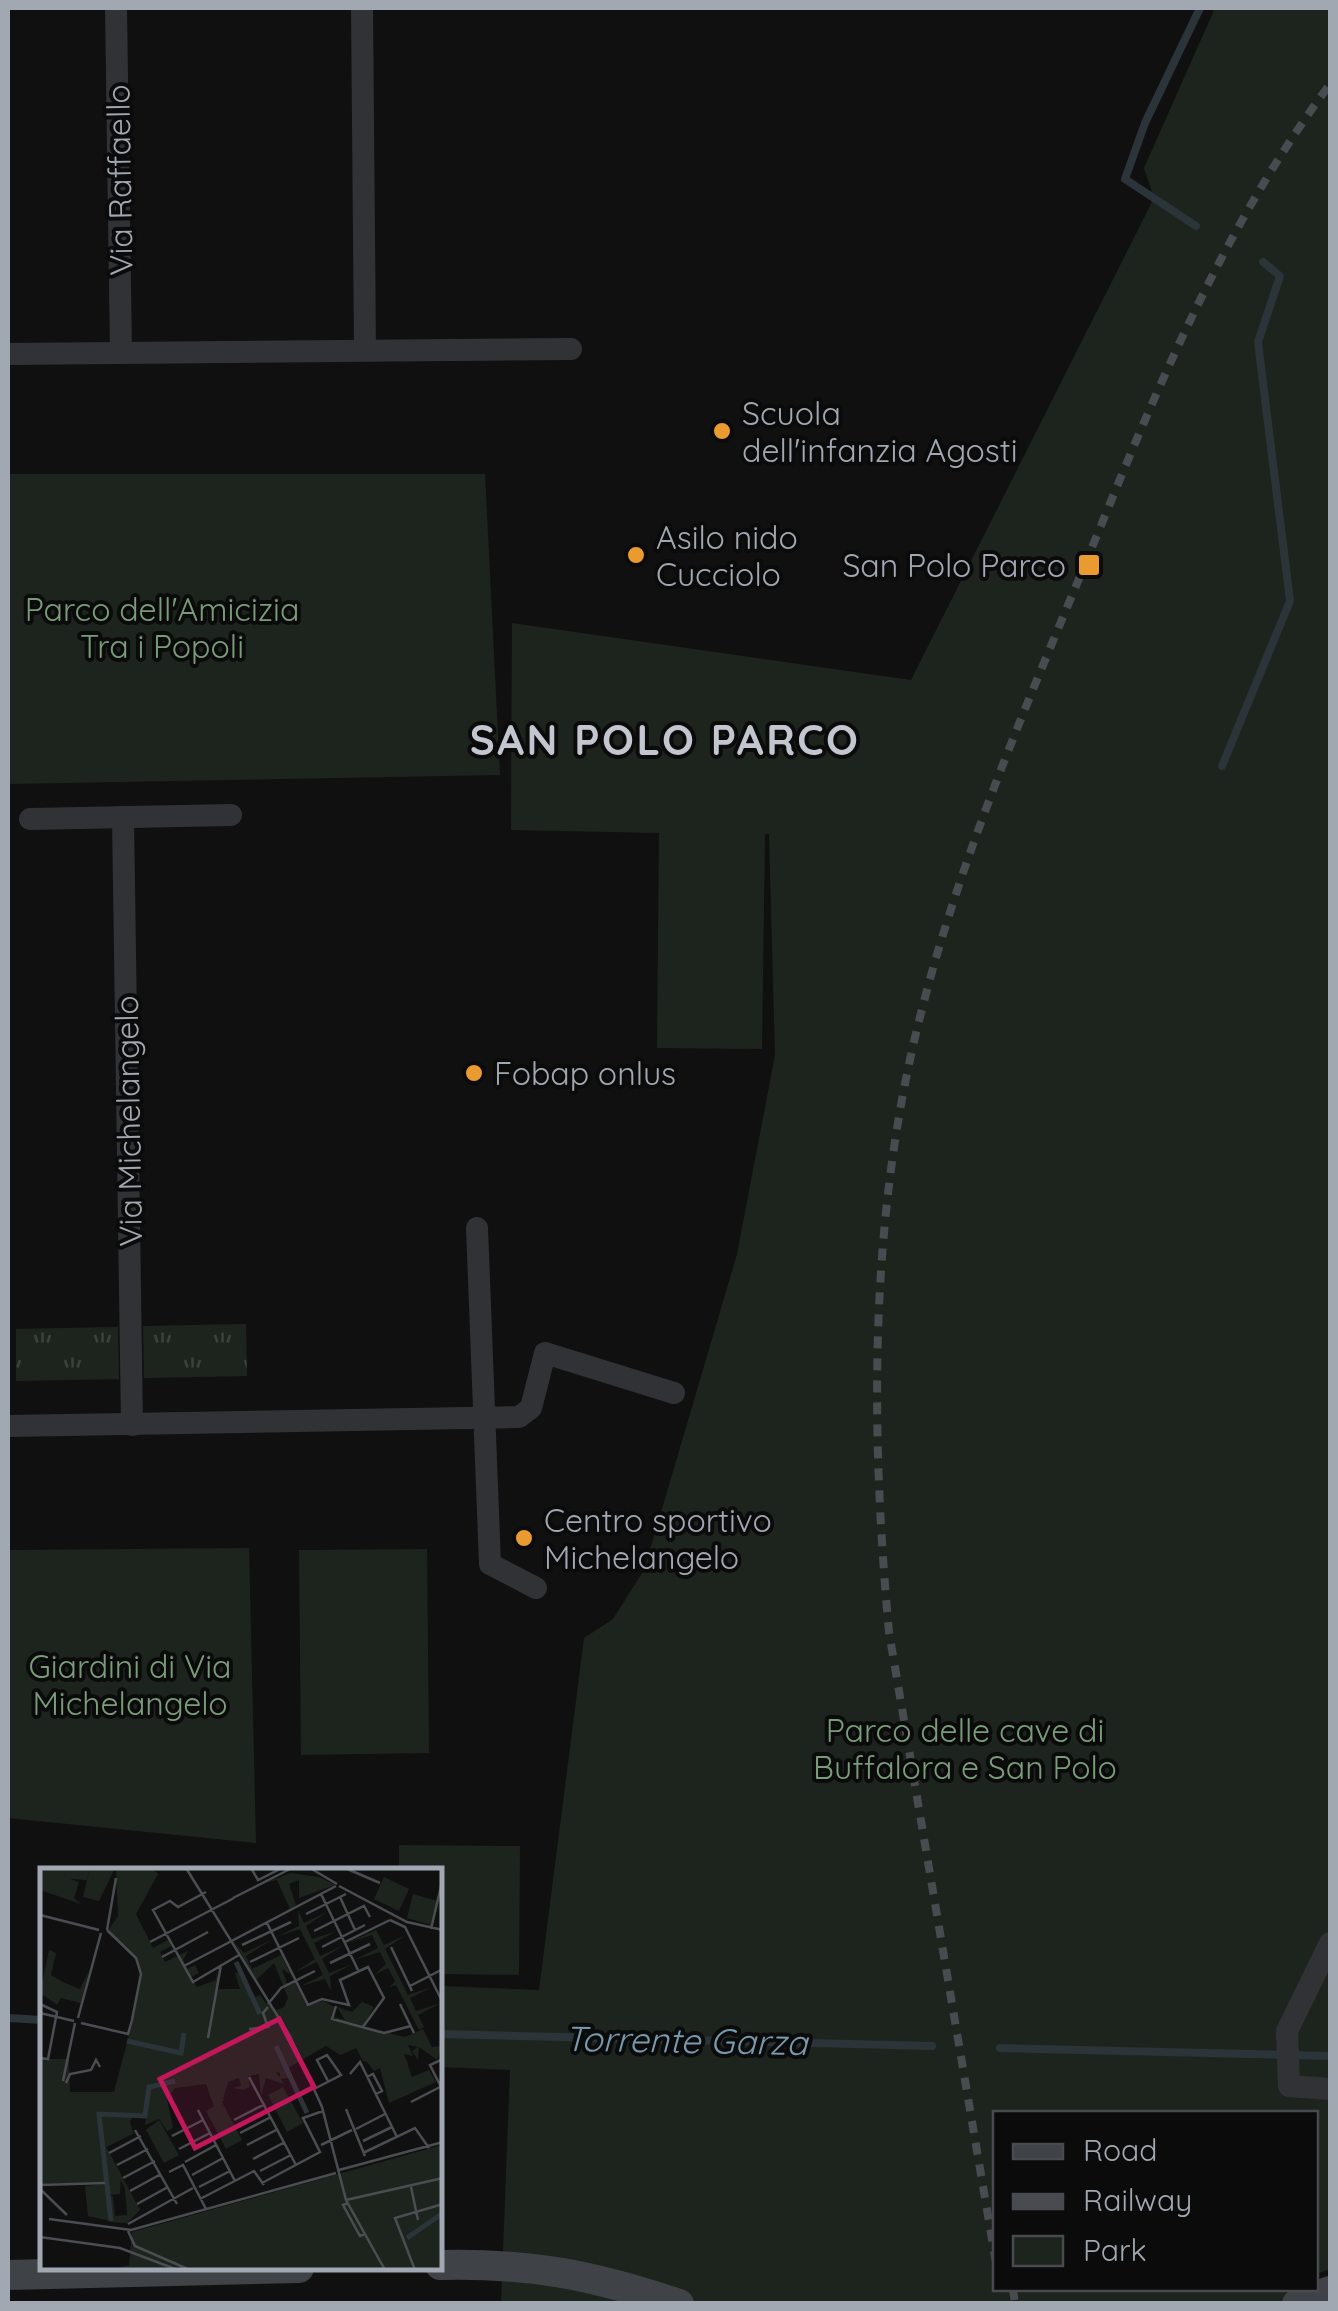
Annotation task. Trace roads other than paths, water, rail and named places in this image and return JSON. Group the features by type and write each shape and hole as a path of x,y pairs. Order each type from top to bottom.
{"main road":[{"path":"442,2265 503,2264 566,2270 679,2304"},
{"path":"8,2274 154,2271"},
{"path":"1297,2304 1330,2291"}],"street":[{"name":"Via Raffaello","path":"116,8 121,353"},
{"path":"362,8 365,350"},
{"path":"8,354 571,348"},
{"path":"30,819 231,815"},
{"name":"Via Michelangelo","path":"123,817 132,1425"},
{"path":"478,1228 490,1564 536,1588"},
{"path":"8,1426 485,1421 520,1417 531,1408 546,1352 674,1392"},
{"path":"1330,1943 1286,2031 1289,2086 1330,2090"}],"waterway":[{"path":"1196,226 1125,179 1145,123 1200,8"},
{"path":"1222,766 1290,601 1258,342 1280,276 1263,262"},
{"name":"Torrente Garza","path":"8,2018 40,2020"},
{"name":"Torrente Garza","path":"442,2034 932,2046"},
{"name":"Torrente Garza","path":"1000,2048 1330,2056"}],"railway":[{"path":"993,2245 889,1632 877,1398 883,1241 892,1163 905,1086 939,949 1022,716 1143,424 1197,307 1258,193 1330,84"},
{"path":"1013,2291 1015,2304"}],"place":[{"name":"Scuola dell'infanzia Agosti","path":"722,431"},
{"name":"Asilo nido Cucciolo","path":"636,555"},
{"name":"San Polo Parco","path":"1089,565"},
{"name":"Fobap onlus","path":"474,1073"},
{"name":"Centro sportivo Michelangelo","path":"524,1538"}],"district":[{"name":"SAN POLO PARCO","path":"665,739"}],"park label":[{"name":"Parco dell'Amicizia Tra i Popoli","path":"162,628"},
{"name":"Giardini di Via Michelangelo","path":"130,1684"},
{"name":"Parco delle cave di Buffalora e San Polo","path":"965,1748"}]}
